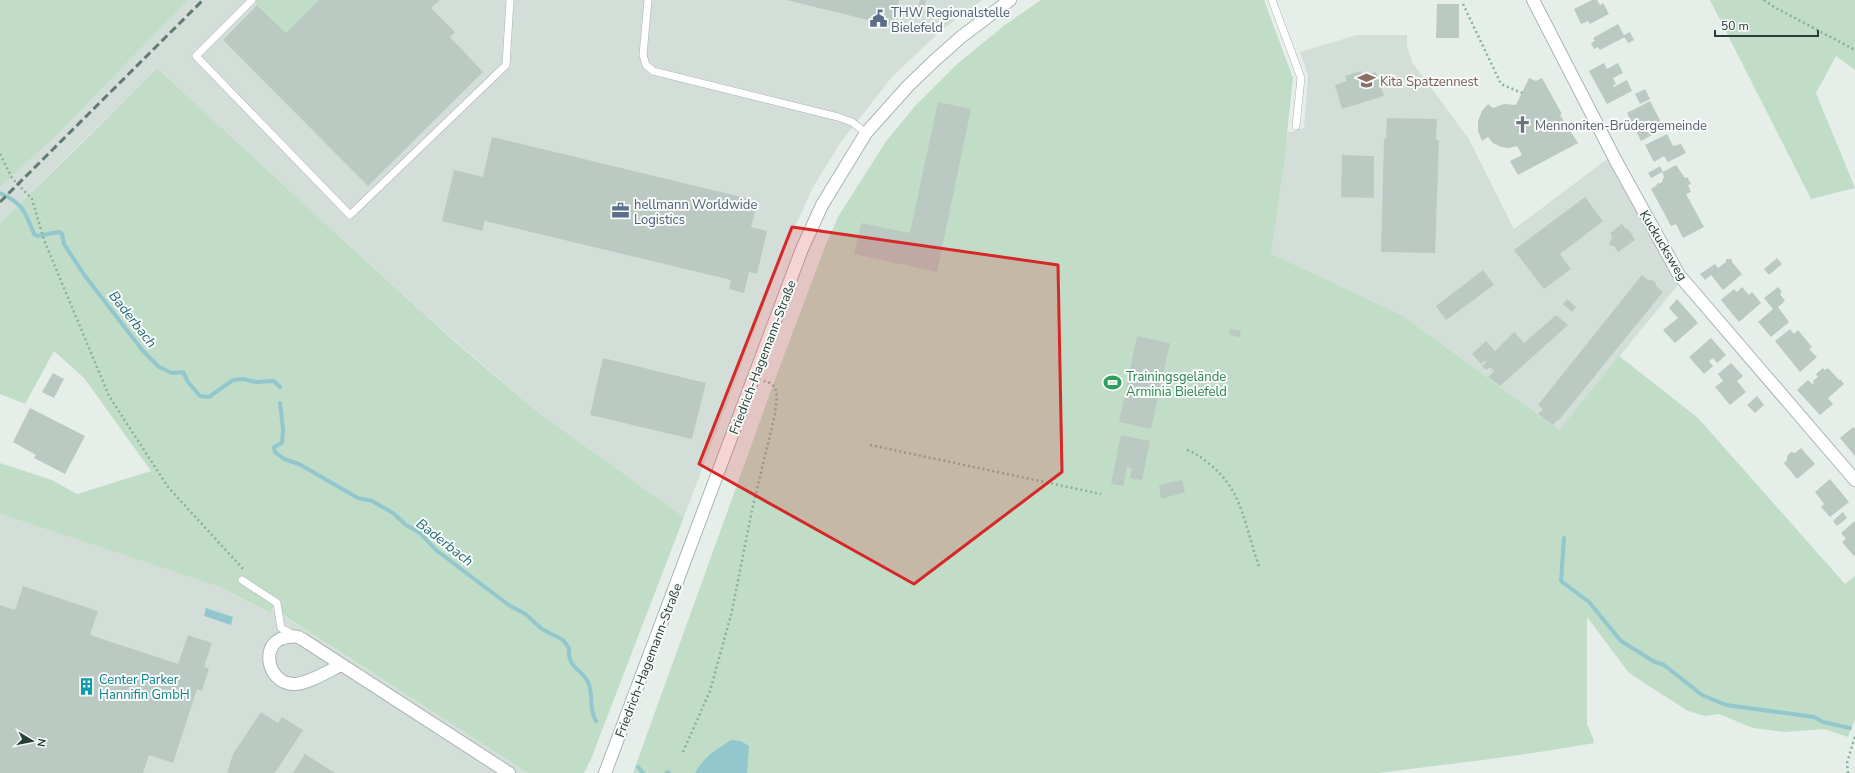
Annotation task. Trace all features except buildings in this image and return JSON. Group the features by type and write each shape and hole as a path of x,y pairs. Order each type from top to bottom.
{"street":[{"name":"Friedrich-Hagemann-Straße","path":"605,773 802,249 822,205 866,133 908,86 961,37 1010,0"},
{"name":"Kuckucksweg","path":"1533,0 1610,151 1679,275 1855,480"},
{"path":"341,665 298,684 292,684 280,680 274,674 270,666 270,649 274,642 281,638 296,636 509,773"}],"lane":[{"path":"252,0 196,56 350,215 506,65 510,0"},
{"path":"648,0 643,55 646,65 653,71 838,117 852,122 866,133"},
{"path":"1272,0 1301,78 1296,126"},
{"path":"242,580 277,603 281,628 296,636"}],"path":[{"path":"1764,0 1774,7 1855,50"},
{"path":"1463,4 1501,84 1522,93"},
{"path":"0,154 12,178 32,199 44,240 109,396 168,487 244,570 242,580"},
{"path":"683,752 710,692 728,626 752,510 775,414 777,396 775,387 770,383 754,378"},
{"path":"870,445 1101,494"},
{"path":"1187,450 1195,453 1227,480 1236,495 1259,566"},
{"path":"1848,773 1847,763 1855,736"}],"highlighted area":[{"path":"792,227 1058,265 1062,472 914,584 699,464"}],"shaded area":[{"path":"188,0 982,0 943,29 892,77 841,142 813,187 786,247 684,517 539,413 445,332 344,241 157,68 0,223 0,187 56,136"},
{"path":"1357,35 1407,35 1407,45 1412,62 1469,139 1514,229 1607,159 1678,285 1559,430 1402,315 1270,254 1287,133 1304,128 1308,75 1300,52"},
{"path":"0,514 220,587 269,613 271,608 528,773 0,773"}],"green space":[{"path":"0,0 188,0 56,136 0,187"},
{"path":"257,0 319,0 286,33 255,2"},
{"path":"1041,0 1264,0 1293,78 1284,162 1271,254 1402,315 1559,430 1619,356 1698,418 1845,584 1855,576 1855,719 1848,737 1824,729 1785,732 1753,728 1719,714 1705,716 1688,711 1629,673 1587,617 1587,724 1594,743 1567,748 1486,760 1378,773 633,773 777,374 826,244 839,215 887,140 916,105 956,65 1006,24"},
{"path":"1710,0 1855,0 1855,70 1836,56 1816,93 1855,188 1811,199"},
{"path":"157,68 453,340 539,413 684,517 591,759 584,773 528,773 272,608 270,613 220,587 0,514 0,463 52,480 77,494 151,471 84,378 54,351 25,404 0,394 0,223"}],"water":[{"path":"206,608 233,617 231,625 204,616"},
{"path":"731,740 741,741 749,746 747,773 695,773 702,762 710,754"}],"waterway":[{"name":"Baderbach","path":"0,193 14,201 22,209 34,234 37,236 59,232 62,234 64,244 85,276 143,351 159,367 172,373 183,372 188,382 200,396 209,397 233,380 243,379 256,382 274,381 280,387"},
{"name":"Baderbach","path":"280,403 283,429 282,443 274,447 275,452 284,459 299,464 358,498 372,501 393,513 406,525 420,533 436,550 510,606 524,613 542,629 563,640 569,648 569,655 572,664 588,682 591,692 592,711 596,721"},
{"path":"1564,538 1561,581 1589,602 1621,641 1653,661 1664,665 1702,695 1726,705 1814,717 1823,722 1850,728"},
{"name":"Baderbach","path":"638,767 643,773"}],"railway":[{"path":"0,202 203,0"}],"place":[{"name":"THW Regionalstelle Bielefeld","path":"878,19"},
{"name":"Kita Spatzennest","path":"1367,81"},
{"name":"Mennoniten-Brüdergemeinde","path":"1522,125"},
{"name":"hellmann Worldwide Logistics","path":"621,211"},
{"name":"Trainingsgelände Arminia Bielefeld","path":"1113,383"},
{"name":"Center Parker Hannifin GmbH","path":"86,686"}]}
